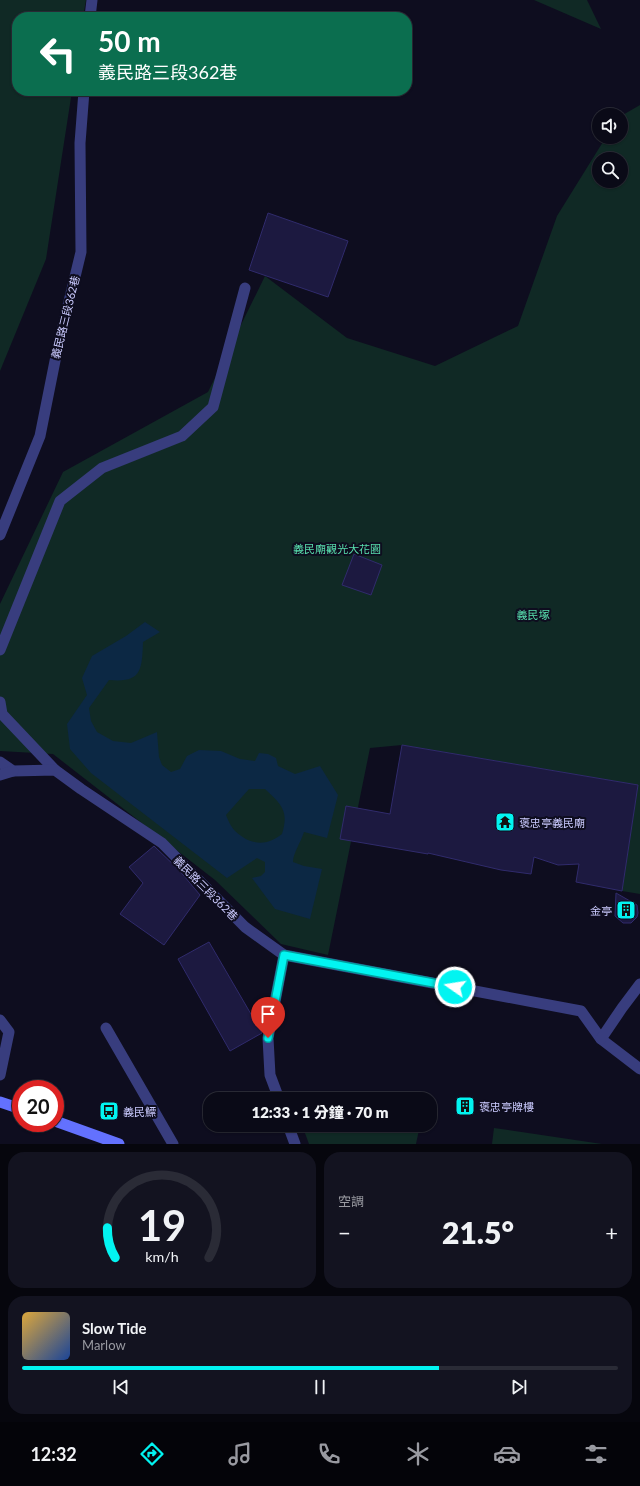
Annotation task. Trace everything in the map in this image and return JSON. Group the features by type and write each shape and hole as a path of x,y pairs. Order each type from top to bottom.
{"main road":[{"path":"0,1102 12,1106"},
{"path":"64,1124 119,1144"}],"lane":[{"path":"91,12 92,0"},
{"name":"義民路三段362巷","path":"0,535 40,436 57,351 81,252 80,143 84,96"},
{"path":"0,650 60,501 102,468 182,436 213,407 244,288"},
{"name":"義民路三段362巷","path":"0,702 2,714 55,770 162,843 245,927 284,955"},
{"path":"0,762 13,771"},
{"path":"0,775 13,771 55,770"},
{"path":"276,1092 270,1075 268,1038 284,955 351,969 443,984 581,1011 601,1038 640,1069"},
{"path":"601,1038 640,984"},
{"path":"0,1020 9,1032 0,1075"},
{"path":"106,1028 173,1144"},
{"path":"290,1132 294,1144"}],"green space":[{"path":"0,0 86,0 84,12 12,12 12,96 71,96 46,259 0,371"},
{"path":"534,0 587,0 601,29"},
{"name":"義民廟觀光大花園","path":"640,105 640,894 622,891 638,785 402,745 370,748 328,955 281,944 215,880 53,754 0,751 0,604 63,472 208,392 265,276 347,338 435,366 518,326 557,216 592,160 592,188 628,188 628,152 597,152 602,144 628,144 628,112"},
{"path":"494,1128 602,1144 492,1144"},
{"path":"305,1132 419,1132 416,1144 309,1144"}],"water":[{"path":"145,622 160,632 143,642 142,661 138,673 134,677 128,679 109,680 89,708 91,721 97,732 113,741 131,743 157,732 159,757 162,765 171,772 180,769 187,756 199,750 221,751 240,759 255,761 259,753 268,754 276,758 278,766 295,774 320,766 338,795 327,838 304,832 294,855 293,862 304,866 322,869 310,919 275,909 252,878 261,876 265,872 265,862 257,858 227,878 91,773 70,749 67,724 87,695 82,678 92,656 126,636","holes":["249,789 265,789 280,804 284,814 284,826 282,834 276,838 270,841 258,843 252,842 235,831 226,815"]}],"building":[{"path":"268,213 348,241 328,297 249,270"},
{"path":"354,554 382,565 371,595 342,585"},
{"path":"402,745 638,785 622,891 576,882 579,864 558,865 534,857 531,874 501,870 428,853 340,839 346,806 390,814"},
{"path":"154,846 179,870 200,895 164,945 120,914 143,883 129,867"},
{"name":"金亭","path":"616,893 637,905 637,917 631,923 623,923 615,916"},
{"path":"209,942 262,1033 230,1051 178,959"}],"place":[{"name":"褒忠亭義民廟","path":"505,822"},
{"name":"金亭","path":"626,910"},
{"name":"褒忠亭牌樓","path":"465,1106"},
{"name":"義民鰾","path":"109,1111"}],"route":[{"path":"268,1038 284,955 351,969 455,987"}],"park label":[{"name":"義民塚","path":"533,614"}]}
